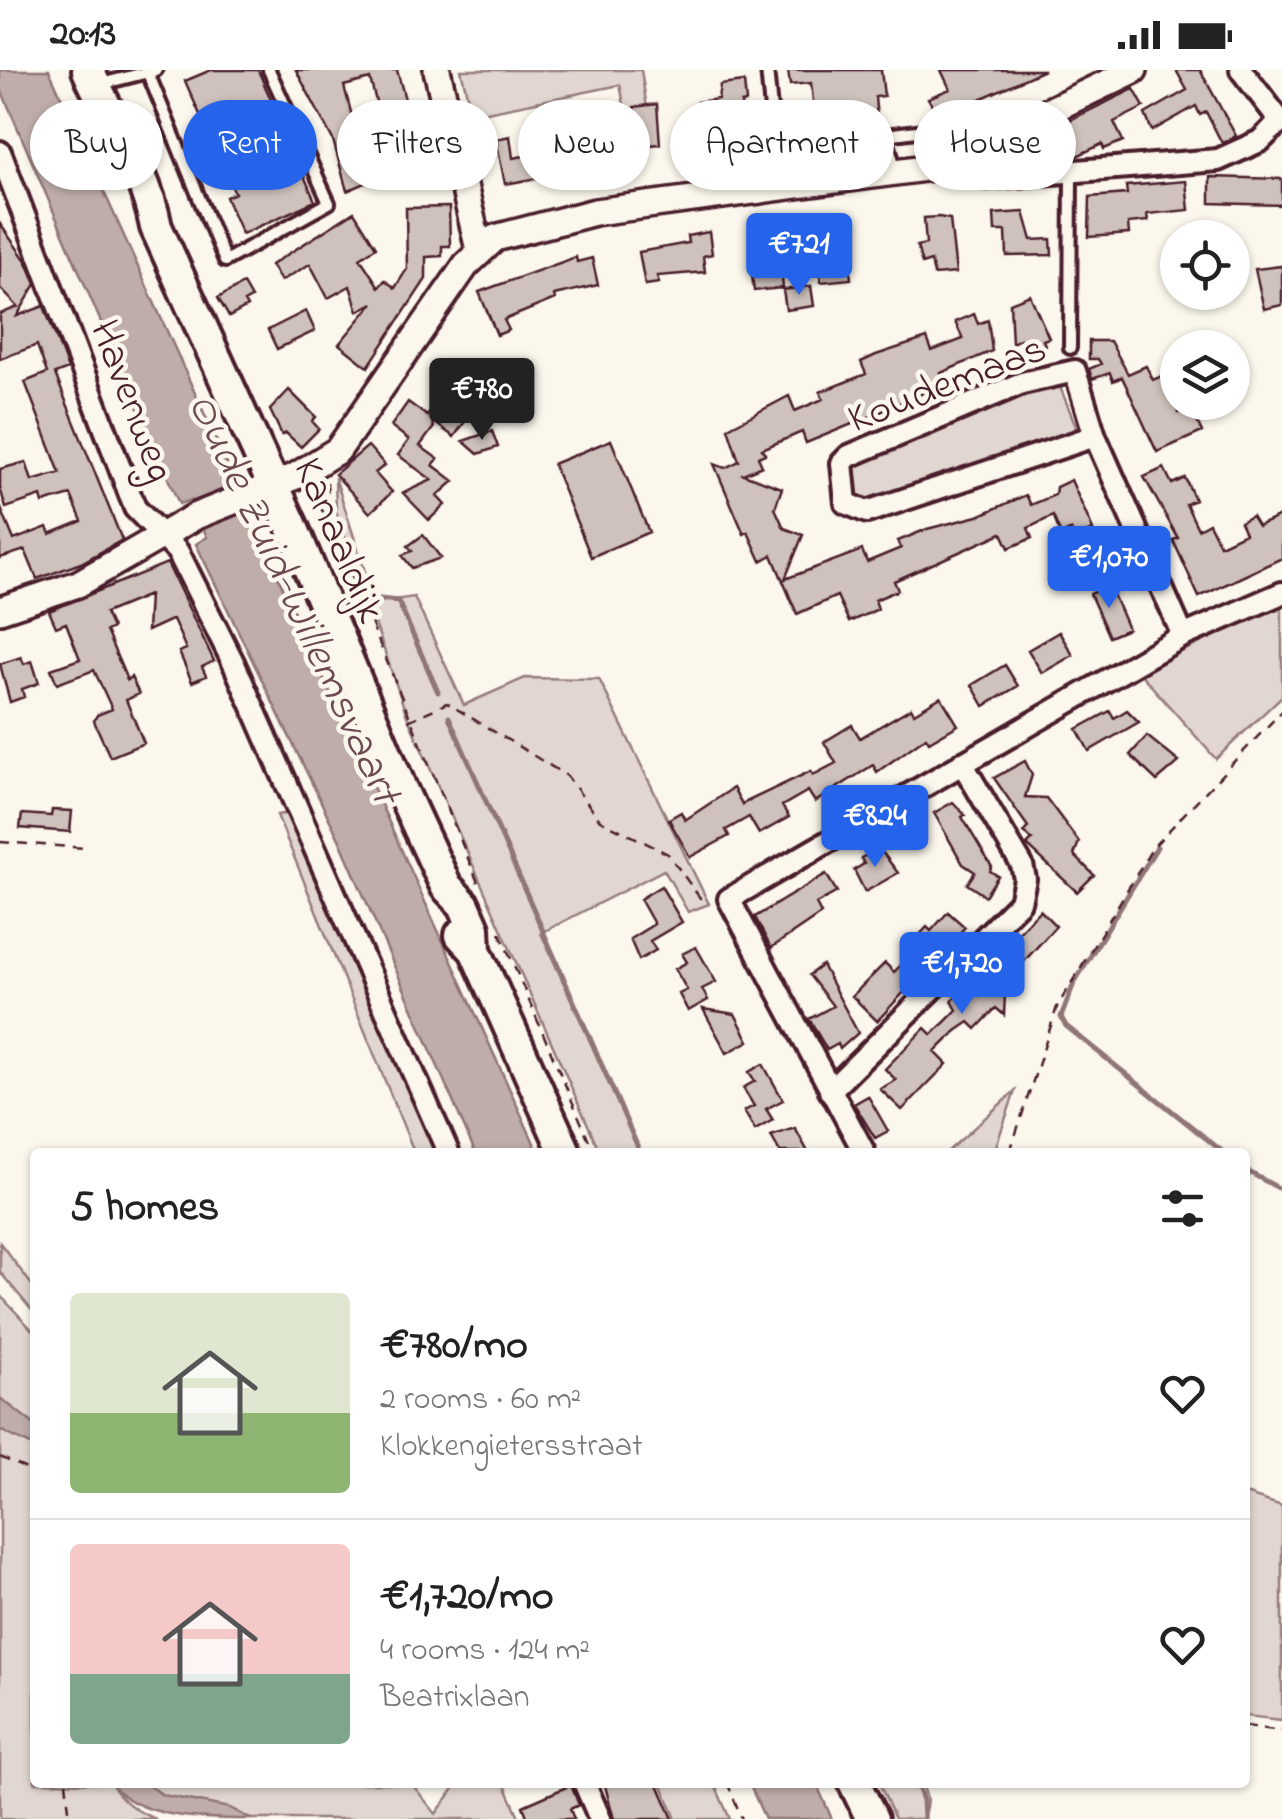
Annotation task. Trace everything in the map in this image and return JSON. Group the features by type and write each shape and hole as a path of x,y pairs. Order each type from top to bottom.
{"main road":[{"name":"Kanaaldijk","path":"98,79 151,202 156,227 273,485 446,886 448,912 475,950 563,1148"},
{"path":"857,1788 872,1819"}],"street":[{"path":"437,70 479,250"},
{"path":"894,176 955,159 1134,70"},
{"path":"1076,172 1218,160 1260,141 1281,122 1241,70"},
{"name":"Havenweg","path":"0,152 135,508 178,552 234,664 446,1148"},
{"path":"0,610 78,584 196,516 273,485 338,450 479,250 506,233 563,218 779,190"},
{"name":"Koudemaas","path":"1094,436 867,512 846,503 842,462 848,456 1022,383 1075,371 1094,436 1182,636"},
{"path":"862,1148 730,899 1182,636 1282,593"},
{"path":"830,1091 1020,902 1025,879 1022,864 962,764"},
{"path":"587,1788 600,1819"}],"lane":[{"path":"98,79 152,71 226,260 329,203 270,70"},
{"path":"767,70 770,100"},
{"path":"894,165 897,176"},
{"path":"1070,348 1071,190"}],"path":[{"name":"Kanaaldijk","path":"326,458 329,520 408,721 486,901"},
{"name":"Kanaaldijk","path":"273,485 329,520"},
{"path":"408,721 447,702 567,776 600,820 668,854 700,898 730,899"},
{"path":"1011,1148 1057,1007 1153,847 1282,711"},
{"path":"0,842 87,848"},
{"path":"494,919 592,1148"},
{"path":"0,1457 30,1471"},
{"path":"1250,1727 1282,1731"},
{"path":"67,1788 70,1819"},
{"path":"729,1788 742,1819"}],"shaded area":[{"path":"0,70 49,70 63,100 30,100 30,157 0,87"},
{"path":"461,70 641,70 646,100 623,100 620,85 546,100 518,100 518,106 498,110 498,100 468,100"},
{"path":"44,190 103,190 536,1148 473,1148 340,841 196,544 207,537 191,500 179,504"},
{"path":"1060,387 1076,426 1073,435 862,505 859,502 849,473 855,466 1032,389"},
{"path":"335,477 372,594 380,602 414,597 464,705 525,678 599,679 709,904 688,912 664,870 541,933 638,1148 598,1148 407,716 336,511"},
{"path":"1282,604 1282,696 1216,759 1139,672"},
{"path":"296,812 443,1148 412,1148 277,815"},
{"path":"1015,1091 995,1148 951,1148"},
{"path":"0,1243 30,1282 30,1308 0,1272"},
{"path":"0,1295 30,1328 30,1421 0,1398"},
{"path":"0,1398 30,1421 30,1445 0,1430"},
{"path":"0,1430 30,1445 30,1788 115,1788 130,1805 156,1819 0,1819"},
{"path":"1250,1496 1282,1506 1282,1720 1250,1717"},
{"path":"116,1788 152,1788 163,1795 230,1808 251,1819 173,1815 137,1804"},
{"path":"152,1788 415,1788 436,1814 454,1788 506,1788 520,1819 251,1819 163,1795"},
{"path":"663,1788 716,1788 730,1819 676,1819"},
{"path":"751,1788 818,1788 832,1819 765,1819"},
{"path":"881,1788 924,1788 925,1819 895,1819"}],"building":[{"path":"211,70 258,70 271,100 193,100 185,81"},
{"path":"296,70 397,70 405,100 376,100 370,79 344,86 348,100 337,100 337,155 317,110 317,100 312,100"},
{"path":"788,70 881,70 884,96 875,100 813,100 811,83 790,85"},
{"path":"941,70 1044,70 978,100 928,98 950,89"},
{"path":"1176,70 1200,70 1236,136 1222,143 1206,112 1200,115 1196,106 1152,131 1145,114 1187,90"},
{"path":"744,82 746,100 711,100 718,99 720,85"},
{"path":"1134,89 1144,107 1114,122 1123,141 1104,149 1102,144 1076,157 1076,117"},
{"path":"657,104 660,144 650,145 650,105"},
{"path":"510,136 513,158 518,157 518,182 505,184 498,139"},
{"path":"1210,177 1282,179 1282,205 1210,203"},
{"path":"1186,181 1189,210 1147,214 1148,221 1128,223 1129,234 1089,237 1090,197 1127,194 1126,186"},
{"path":"234,190 310,190 315,201 242,234 226,197 235,193"},
{"path":"449,207 450,246 442,246 442,256 426,257 426,279 368,367 339,344 373,303 358,311 350,286 328,298 310,264 281,281 271,265 354,212 376,247 360,258 379,287 385,280 395,288 407,269 406,208"},
{"path":"1024,212 1032,240 1051,239 1052,255 1007,256 1006,231 995,231 994,214"},
{"path":"924,218 950,219 956,273 934,275 931,261 922,264 917,246 926,244"},
{"path":"0,224 27,262 36,284 17,316 44,306 68,369 55,374 122,540 81,563 37,579 25,550 0,558 0,506 14,540 47,527 50,534 82,521 71,495 43,503 41,496 6,508 0,488 0,469 26,462 32,481 60,473 25,382 47,373 37,345 0,359 0,314 18,307 0,288"},
{"path":"709,232 712,254 703,256 705,272 657,276 659,283 645,285 639,252 688,243 687,236"},
{"path":"848,254 851,279 821,282 818,257"},
{"path":"576,257 577,262 592,258 598,285 554,295 555,299 504,320 509,330 497,335 479,292"},
{"path":"780,257 783,288 754,291 750,261"},
{"path":"1282,266 1282,305 1264,309 1255,269"},
{"path":"243,284 251,298 244,302 247,307 229,317 218,298"},
{"path":"811,286 814,306 786,310 783,290"},
{"path":"1030,295 1049,338 1043,340 1045,345 1026,353 1020,339 1012,343 1010,303"},
{"path":"306,311 315,331 277,349 268,330"},
{"path":"974,314 978,324 988,320 992,351 941,373 945,383 874,415 806,443 802,432 762,449 765,454 758,457 762,466 743,474 782,488 775,508 784,528 803,535 785,579 862,550 867,562 901,548 898,541 927,529 978,516 1026,495 1031,505 1055,495 1056,487 1071,480 1093,530 1074,537 1071,530 1061,535 1053,516 1028,528 1032,538 1009,548 1002,533 894,581 898,590 875,600 878,609 849,622 837,596 797,614 772,555 761,561 748,532 744,534 714,464 725,468 739,461 728,428 789,396 795,411 823,399 820,392 866,374 861,362 876,355 927,338 932,351 963,339 955,322"},
{"path":"1089,341 1110,341 1128,374 1146,366 1153,380 1160,377 1160,420 1196,420 1202,432 1157,452 1122,377 1113,381 1110,373 1092,379 1089,369 1101,364 1098,359 1089,359"},
{"path":"289,390 316,417 312,421 319,429 301,447 286,433 282,435 270,410"},
{"path":"439,400 466,420 454,437 431,420 434,427 420,446 438,459 433,465 454,481 437,496 445,505 429,520 403,493 432,480 398,455 409,440 391,426 408,402 427,416"},
{"path":"492,431 498,447 478,454 463,441"},
{"path":"611,440 649,532 591,557 553,464"},
{"path":"368,446 385,465 375,473 392,492 370,513 335,474"},
{"path":"1164,468 1172,484 1185,478 1195,500 1186,504 1198,529 1209,523 1220,545 1245,533 1240,522 1252,516 1258,526 1282,515 1282,558 1199,597 1173,540 1178,538 1144,477"},
{"path":"423,535 441,558 412,568 402,555 412,551 408,546"},
{"path":"167,563 214,661 202,667 206,676 192,682 179,652 186,649 173,619 147,631 149,595 105,613 112,628 106,631 127,680 131,677 139,694 126,700 144,743 110,757 94,721 97,715 112,709 94,670 57,684 51,669 80,659 66,623 56,627 49,611"},
{"path":"1109,585 1128,629 1109,637 1090,594"},
{"path":"1059,632 1073,655 1042,673 1028,650"},
{"path":"21,657 24,664 32,661 39,683 22,689 24,697 10,702 0,664"},
{"path":"1005,665 1018,686 984,706 972,685"},
{"path":"941,697 958,725 929,742 926,737 877,772 873,765 815,802 808,791 782,806 789,817 759,834 749,817 726,830 729,836 690,857 669,819 681,812 685,820 733,788 742,804 811,771 813,775 836,763 824,742 852,725 860,738 911,708 914,713"},
{"path":"1127,710 1139,722 1089,751 1077,729 1110,711 1114,718"},
{"path":"1147,736 1179,762 1157,781 1130,755"},
{"path":"1025,761 1032,775 1025,797 1046,798 1079,842 1074,855 1094,875 1077,892 1027,845 1032,840 1024,832 1028,827 994,778"},
{"path":"953,802 965,815 962,817 992,867 990,871 998,876 985,896 967,884 975,872 963,864 934,813"},
{"path":"52,810 72,811 70,832 20,828 22,814 51,816"},
{"path":"879,848 898,873 865,892 854,870 864,864 861,858"},
{"path":"826,874 837,892 816,904 821,914 771,948 755,917"},
{"path":"661,886 682,922 650,941 656,950 639,960 630,939 654,924 640,899"},
{"path":"1040,910 1056,926 999,989 1005,994 1004,1015 996,1008 976,1029 969,1022 956,1031 935,1052 947,1064 902,1110 880,1089 896,1080 885,1069 925,1028 932,1035 957,1010 952,1001 987,964 994,970 1019,946 1012,939"},
{"path":"948,912 965,927 877,1021 852,996 885,963 894,972 920,945 915,940 927,927 931,931"},
{"path":"696,947 716,982 702,989 708,1000 688,1011 679,994 687,990 675,969 687,962 682,954"},
{"path":"822,965 858,1033 840,1049 838,1044 827,1050 809,1019 833,1006 809,975"},
{"path":"703,1009 735,1014 749,1041 727,1053"},
{"path":"763,1064 783,1100 766,1109 773,1120 755,1130 744,1111 754,1106 743,1088 755,1081 749,1072"},
{"path":"868,1096 888,1131 875,1138 854,1104"},
{"path":"795,1128 806,1148 778,1148 771,1136"},
{"path":"564,1788 572,1788 579,1805 570,1809 574,1819 528,1819 523,1806"},
{"path":"606,1788 660,1788 673,1819 614,1819"}],"waterway":[{"path":"380,599 398,601 438,692"},
{"path":"449,717 638,1148"},
{"path":"1157,847 1074,983 1061,1017 1066,1026 1218,1148"},
{"path":"1250,1173 1282,1190"},
{"path":"918,1788 924,1819"}],"water label":[{"name":"Oude Zuid-Willemsvaart","path":"297,597"}]}
